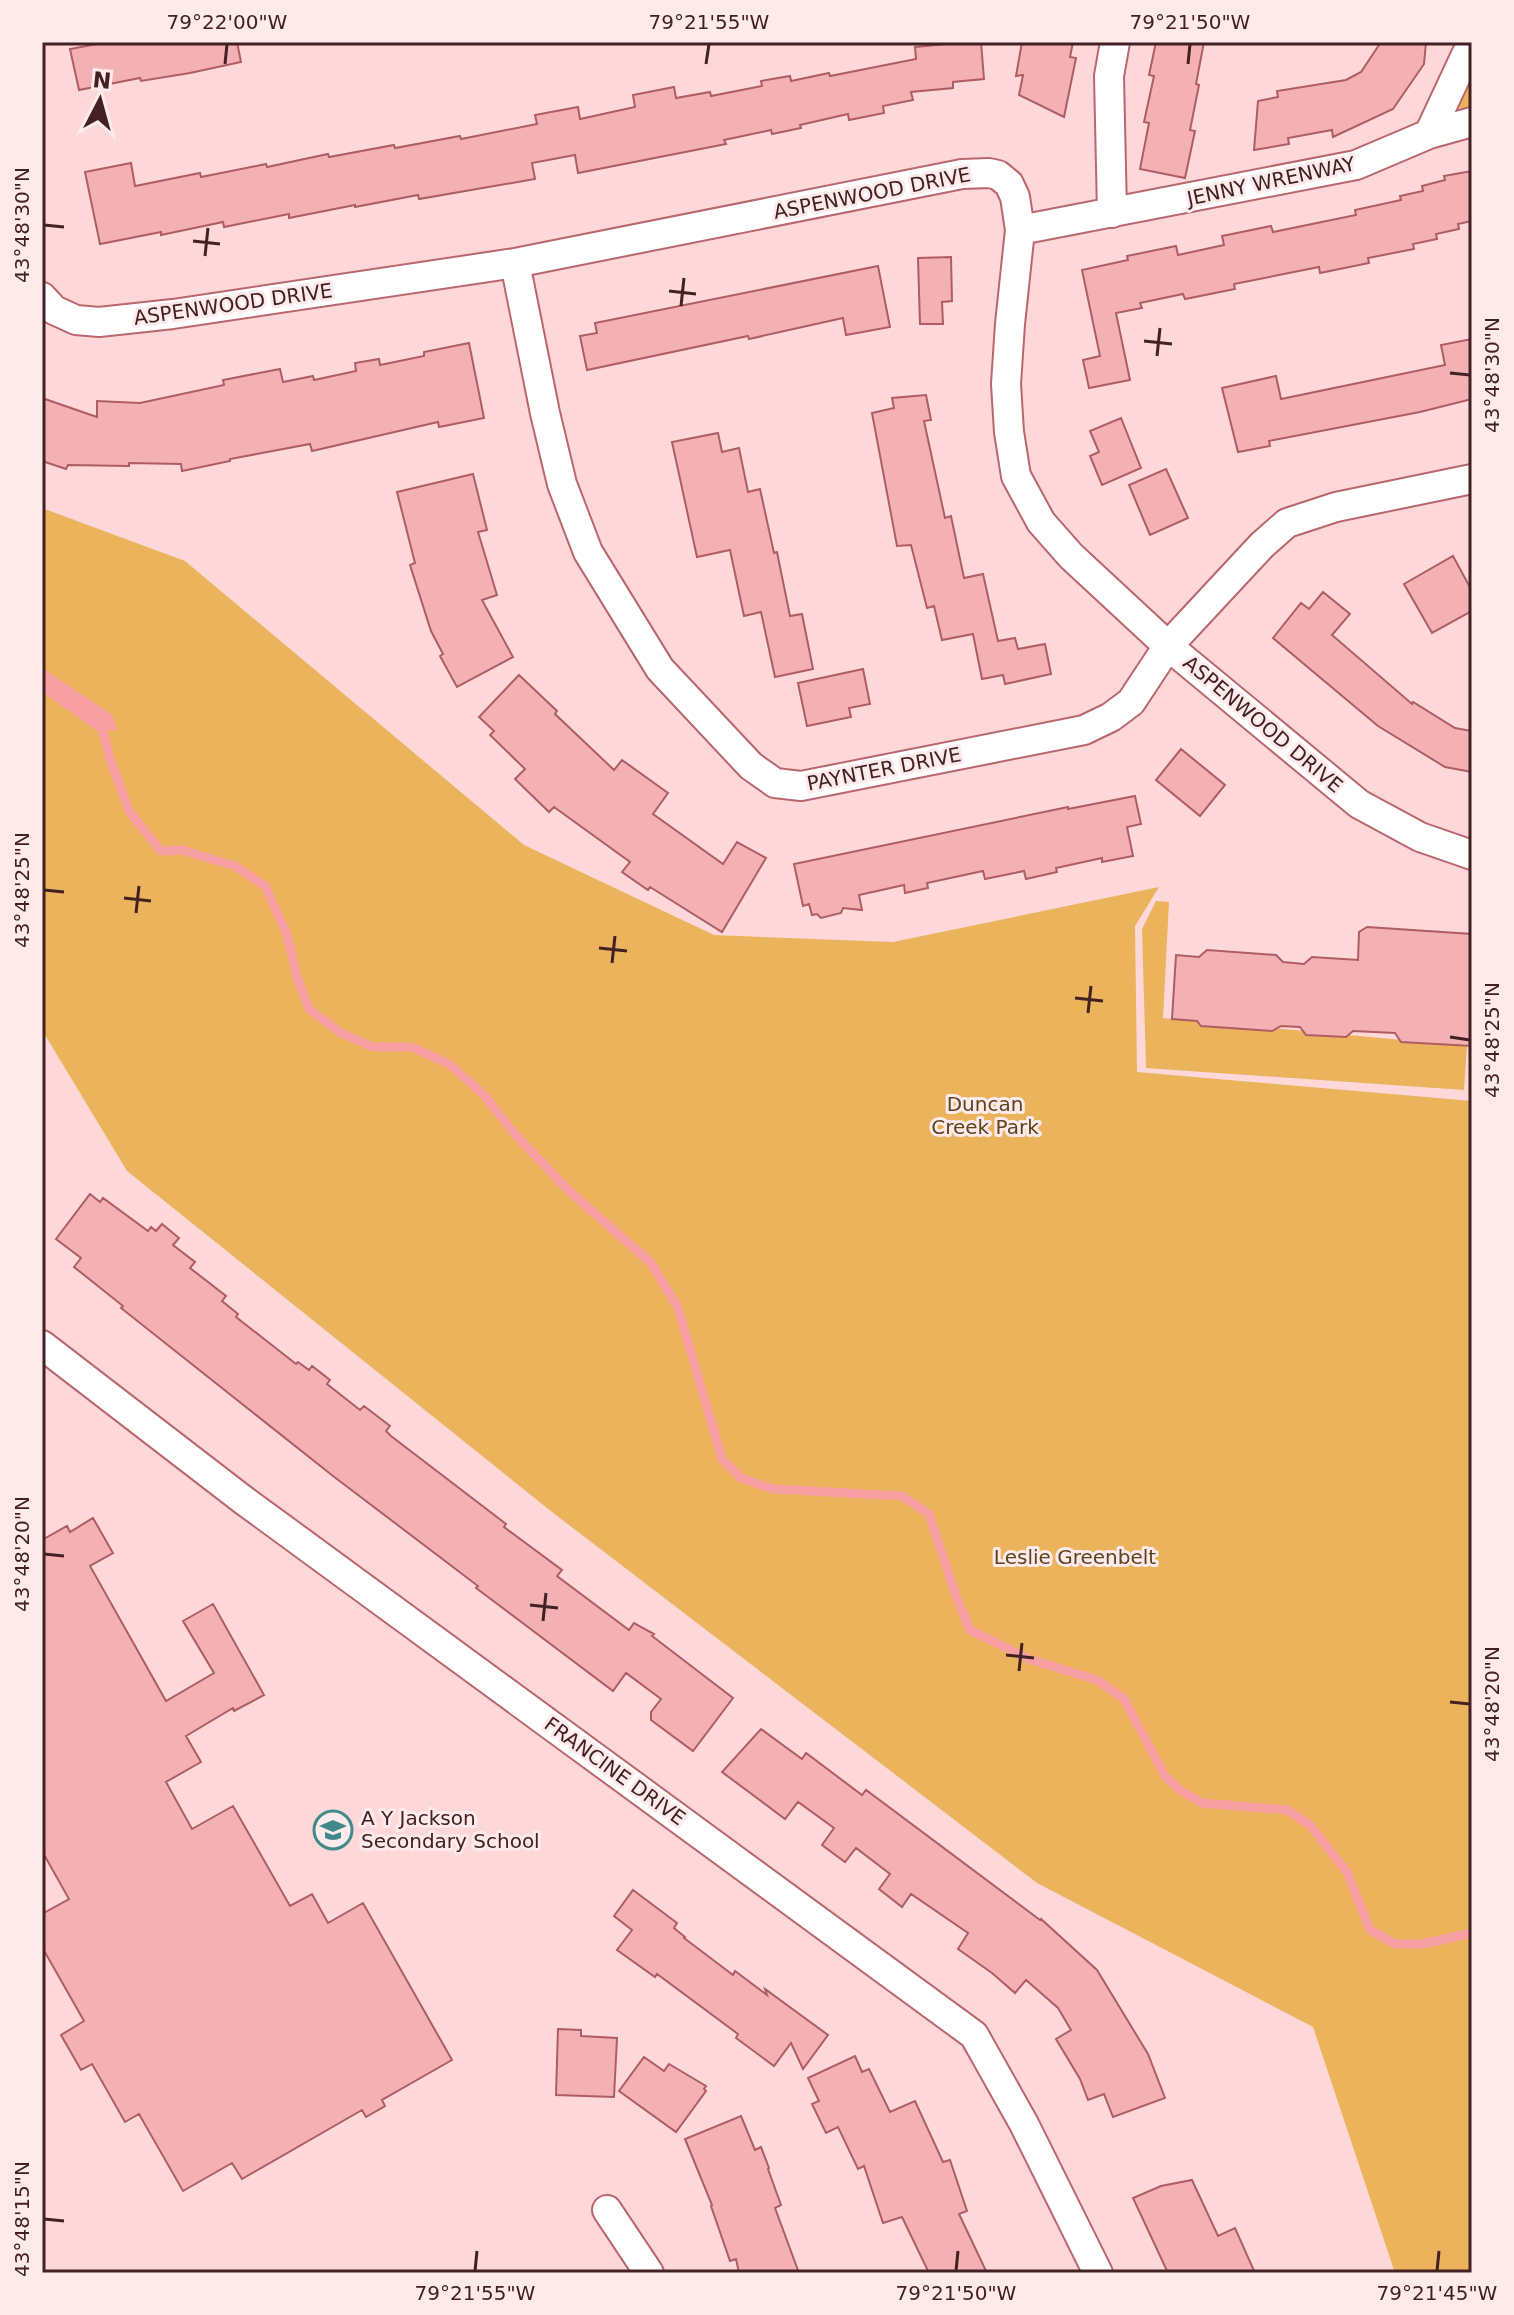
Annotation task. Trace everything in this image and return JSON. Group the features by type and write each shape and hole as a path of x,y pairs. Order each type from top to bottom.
{"street":[{"path":"1112,213 1109,76 1115,42"},
{"path":"1429,134 1472,42"},
{"name":"JENNY WRENWAY","path":"1020,230 1356,165 1429,134 1472,122"},
{"name":"ASPENWOOD DRIVE","path":"42,297 54,310 76,320 99,322 173,314 515,263 975,173 998,175 1009,184 1015,197 1020,230 1006,384 1009,432 1016,476 1041,522 1071,556 1168,646 1359,804 1420,837 1472,855"},
{"name":"PAYNTER DRIVE","path":"515,263 562,484 588,552 660,669 751,766 775,783 801,786 1084,730 1111,717 1131,702 1168,646 1262,545 1287,523 1336,507 1472,479"},
{"name":"FRANCINE DRIVE","path":"42,1345 242,1499 974,2035 1024,2124 1098,2273"},
{"path":"607,2210 649,2273"}],"green space":[{"path":"1472,78 1472,107 1455,109 1454,105"},
{"name":"Leslie Greenbelt","path":"42,508 185,561 524,845 714,935 893,942 1159,887 1135,926 1137,1072 1472,1101 1472,2273 1395,2273 1313,2027 1037,1883 552,1512 127,1171 42,1030"},
{"path":"1156,901 1169,902 1163,1018 1467,1046 1464,1090 1146,1068 1142,929"}],"shaded area":[{"path":"42,668 112,715 117,730 96,730 42,692"}],"building":[{"path":"108,42 237,42 241,62 79,90 70,49"},
{"path":"981,42 984,79 953,82 953,88 911,92 913,100 883,106 884,113 849,120 848,114 800,125 801,128 772,134 771,130 724,140 726,144 578,173 575,155 532,163 535,179 419,199 418,195 224,227 223,222 100,244 85,172 131,163 135,186 200,173 201,177 266,164 267,167 328,154 329,157 394,145 395,148 460,136 461,139 537,124 535,115 578,107 580,119 635,107 633,95 674,87 676,98 710,92 711,96 762,86 761,81 790,76 791,81 829,73 830,76 916,59 915,47"},
{"path":"1022,42 1073,42 1070,57 1076,58 1064,117 1019,95 1023,75 1016,76"},
{"path":"1156,42 1204,42 1190,130 1195,131 1185,178 1140,169 1149,123 1144,122 1154,76 1149,75"},
{"path":"1381,42 1426,42 1424,64 1393,109 1333,137 1332,130 1288,138 1289,144 1254,150 1258,101 1278,97 1277,91 1346,80 1361,72"},
{"path":"1472,171 1472,221 1458,224 1459,229 1436,234 1437,239 1413,244 1414,249 1368,258 1369,263 1320,273 1319,267 1234,284 1235,289 1185,299 1183,294 1140,303 1142,308 1116,313 1130,380 1089,388 1083,360 1100,356 1082,270 1128,260 1127,256 1176,246 1178,255 1224,245 1222,236 1271,226 1273,232 1356,215 1355,210 1401,200 1400,196 1423,191 1422,186 1445,180 1444,176"},
{"path":"951,257 952,301 942,302 943,324 920,324 918,258"},
{"path":"878,266 890,327 846,335 843,318 587,370 580,336 597,333 595,323"},
{"path":"1472,339 1472,399 1269,441 1270,446 1238,452 1222,388 1276,376 1281,399 1445,365 1441,345"},
{"path":"469,343 484,418 439,427 438,422 312,451 310,444 182,471 181,464 68,465 66,469 42,461 42,398 97,417 97,401 140,403 224,385 223,380 280,369 283,382 313,376 314,380 356,371 355,363 379,359 380,365"},
{"path":"926,395 931,420 924,421 945,518 951,516 964,578 983,574 998,641 1015,638 1018,649 1045,644 1051,674 1005,684 1003,675 982,679 973,634 942,640 934,606 927,608 911,545 897,546 872,413 894,408 892,398"},
{"path":"1121,418 1141,468 1102,485 1090,456 1099,452 1090,431"},
{"path":"718,433 722,452 739,448 748,492 760,489 790,616 802,614 813,669 775,677 761,612 744,616 730,550 697,557 672,442"},
{"path":"1166,469 1188,518 1150,535 1129,485"},
{"path":"473,474 487,530 478,532 497,595 482,600 513,657 457,687 440,656 443,654 431,631 410,565 415,563 397,492"},
{"path":"1453,556 1472,591 1472,611 1432,633 1404,584"},
{"path":"1323,592 1350,614 1332,635 1412,704 1455,728 1472,731 1472,772 1445,767 1378,726 1273,638 1301,603 1309,609"},
{"path":"863,669 870,704 849,708 851,717 807,726 798,683"},
{"path":"519,675 614,770 622,760 668,793 653,814 723,864 737,842 766,858 722,932 622,872 630,862 554,807 549,812 515,779 525,769 490,735 494,731 479,717"},
{"path":"1181,749 1225,785 1200,816 1156,780"},
{"path":"1135,796 1141,824 1127,827 1133,856 1102,862 1102,858 1056,868 1057,872 1026,879 1024,871 985,879 983,871 927,883 928,888 905,893 904,885 859,895 862,910 843,908 841,913 821,918 817,914 812,915 809,904 803,906 794,864"},
{"path":"1367,927 1472,934 1472,1046 1401,1042 1395,1033 1353,1031 1346,1037 1306,1035 1300,1027 1281,1026 1272,1031 1201,1026 1197,1021 1172,1019 1176,955 1199,957 1207,950 1276,955 1283,962 1304,964 1312,957 1358,960 1359,932"},
{"path":"90,1194 100,1202 103,1198 148,1231 151,1227 156,1231 162,1224 179,1238 173,1245 195,1262 190,1268 226,1296 222,1301 238,1314 236,1317 296,1364 298,1362 309,1370 312,1366 330,1380 327,1384 360,1410 364,1406 390,1426 386,1431 391,1436 562,1570 557,1576 629,1630 634,1623 654,1634 652,1636 733,1698 693,1751 651,1720 651,1712 661,1699 626,1673 613,1691 333,1476 74,1267 81,1258 56,1239"},
{"path":"93,1518 113,1553 90,1566 166,1701 214,1673 183,1621 213,1604 264,1695 234,1711 233,1708 186,1736 201,1762 166,1782 192,1829 233,1806 290,1906 312,1894 328,1923 363,1903 452,2060 382,2100 385,2106 366,2117 362,2110 242,2179 232,2163 183,2191 139,2114 125,2122 92,2064 81,2070 61,2035 84,2021 42,1947 42,1914 69,1899 42,1851 42,1540 67,1526 70,1532"},
{"path":"761,1729 802,1759 806,1753 862,1795 866,1790 1041,1919 1097,1970 1148,2054 1165,2098 1113,2117 1104,2094 1088,2100 1080,2079 1056,2039 1071,2030 1058,2008 1026,1980 1015,1993 958,1949 968,1933 911,1894 902,1907 879,1889 890,1874 856,1848 845,1862 822,1845 834,1828 798,1802 785,1819 722,1772"},
{"path":"633,1890 677,1923 674,1928 684,1938 733,1975 735,1971 767,1995 765,1989 828,2035 803,2069 791,2043 774,2066 736,2038 738,2034 657,1974 655,1977 617,1950 632,1930 614,1916"},
{"path":"558,2029 581,2030 581,2036 617,2038 614,2097 556,2095"},
{"path":"855,2056 862,2072 869,2069 890,2112 915,2101 943,2162 950,2160 967,2211 959,2214 987,2273 929,2273 902,2217 883,2223 864,2166 858,2169 838,2127 826,2133 812,2104 819,2101 808,2078"},
{"path":"644,2057 664,2071 669,2064 706,2086 706,2091 676,2132 619,2091"},
{"path":"741,2116 755,2150 761,2147 769,2168 781,2205 775,2208 799,2273 739,2273 736,2259 730,2261 712,2205 685,2139"},
{"path":"1192,2180 1218,2236 1235,2228 1255,2273 1168,2273 1133,2198 1161,2186"}],"waterway":[{"path":"100,721 129,811 161,851 182,850 235,866 265,886 286,932 309,1009 341,1033 373,1047 412,1047 449,1064 484,1095 513,1132 567,1189 651,1263 678,1308 722,1459 741,1478 773,1489 902,1496 929,1514 970,1630 1029,1659 1097,1680 1124,1699 1165,1776 1180,1790 1202,1803 1287,1810 1310,1825 1347,1872 1370,1930 1395,1944 1422,1944 1472,1933"}],"place":[{"name":"A Y Jackson Secondary School","path":"333,1830"}],"park label":[{"name":"Duncan Creek Park","path":"985,1116"}]}
